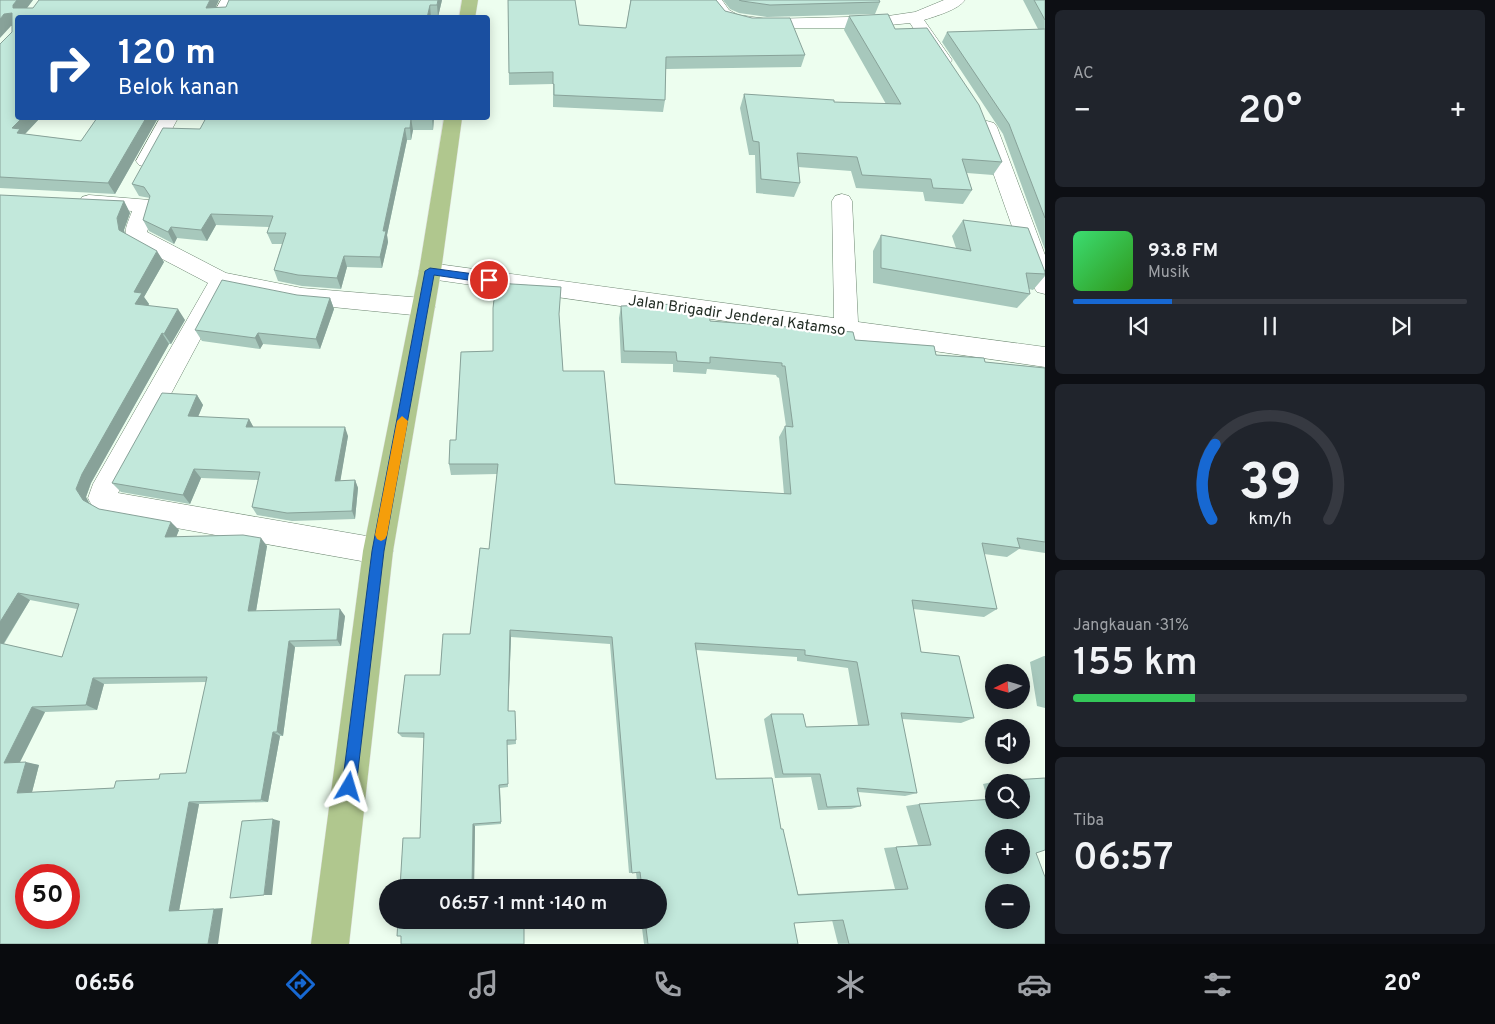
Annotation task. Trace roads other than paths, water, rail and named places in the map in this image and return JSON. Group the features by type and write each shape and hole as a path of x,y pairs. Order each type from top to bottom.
{"main road":[{"path":"468,15 470,0"},
{"path":"330,944 378,551 430,271 453,120"}],"street":[{"path":"220,15 228,0"},
{"path":"714,0 723,15 740,22 751,23 878,22 914,17 958,0"},
{"path":"914,17 951,72"},
{"path":"69,202 130,189 168,120"},
{"path":"983,121 1045,286"},
{"path":"130,189 139,204 144,206 136,236 221,280 302,296 423,308"},
{"path":"842,201 846,330"},
{"name":"Jalan Brigadir Jenderal Katamso","path":"430,271 1045,357"},
{"path":"221,280 102,498 110,504 378,551"}]}
